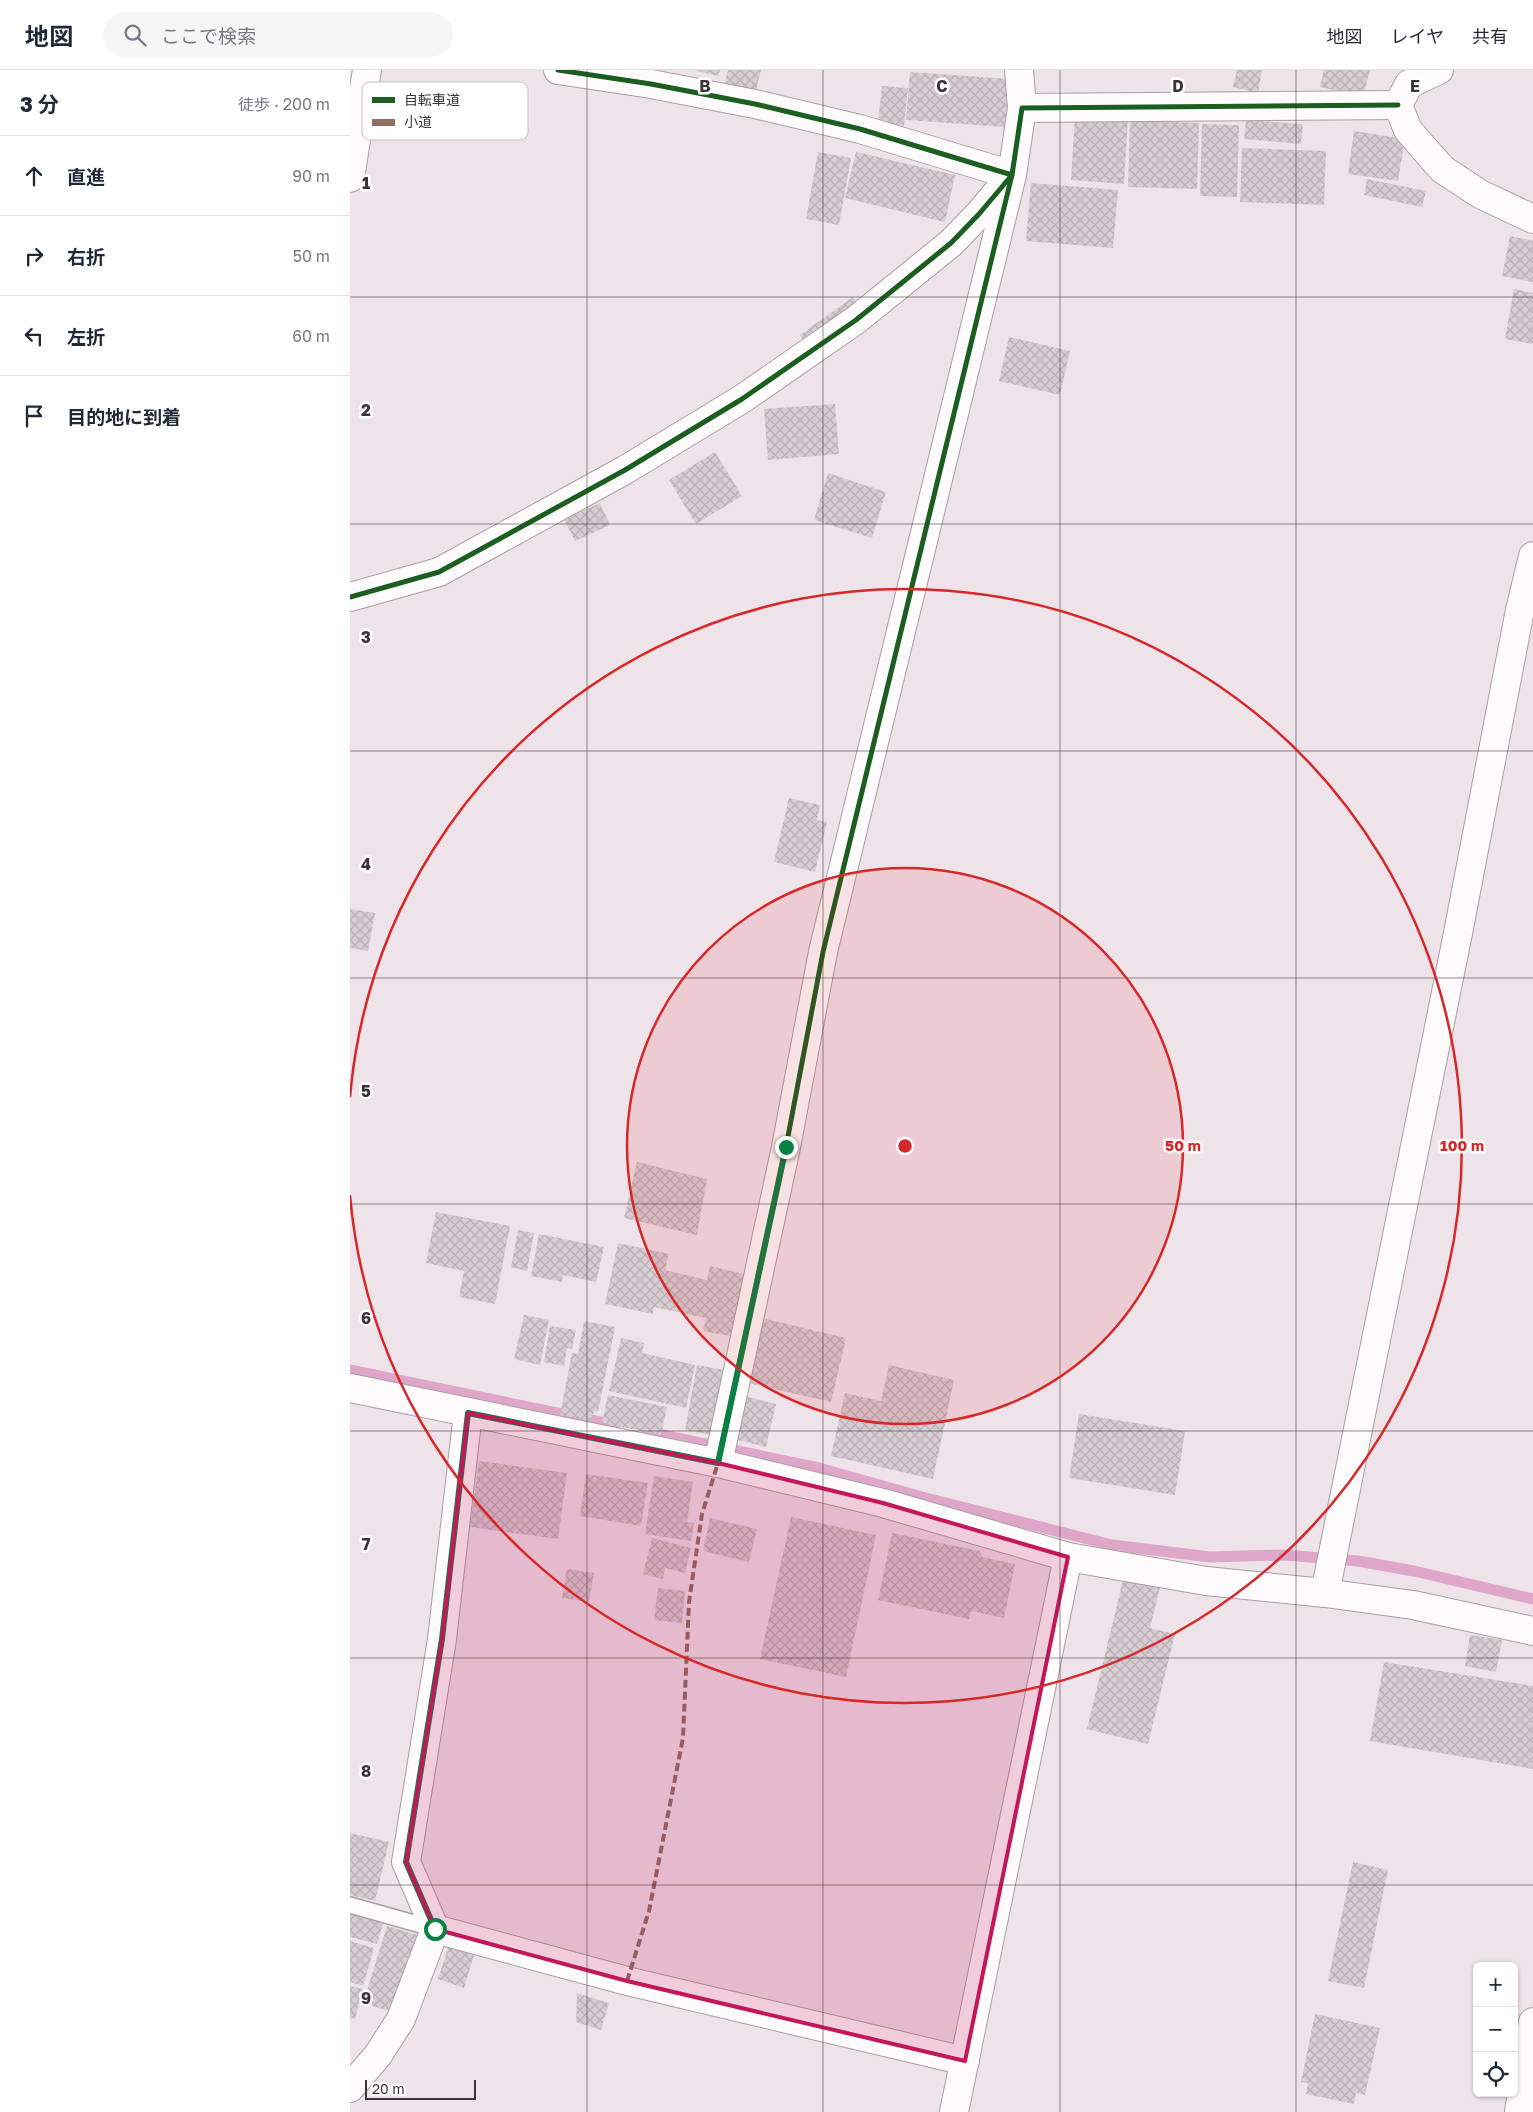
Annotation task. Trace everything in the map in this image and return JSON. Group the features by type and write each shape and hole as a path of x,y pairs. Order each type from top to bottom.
{"street":[{"path":"558,70 651,84 755,104 860,129 1012,174"},
{"path":"718,1463 786,1147 822,952 1012,174 1022,108 1019,70"},
{"path":"1436,70 1409,84 1398,105 1408,130 1442,169 1480,194 1533,219"},
{"path":"350,178 362,102"},
{"path":"1022,108 1398,105"},
{"path":"350,597 439,572 625,470 742,399 856,320 951,244 1012,174"},
{"path":"1326,1593 1456,943 1520,610 1533,556"},
{"path":"350,1388 718,1463 883,1503 1068,1557 1206,1581 1326,1593 1413,1605 1533,1630"},
{"path":"350,2088 378,2055 401,2019 435,1929 406,1862 442,1639 468,1413"},
{"path":"954,2112 1068,1557"},
{"path":"435,1929 627,1981 965,2061"},
{"path":"1519,2112 1533,2022"}],"lane":[{"path":"350,1905 435,1929"}],"highlighted area":[{"path":"468,1413 718,1463 883,1503 1068,1557 965,2061 627,1981 435,1929 406,1862 442,1639"}],"building":[{"path":"693,70 720,70 718,76"},
{"path":"728,70 761,70 754,98 723,91"},
{"path":"1237,70 1262,70 1258,93 1233,87"},
{"path":"1324,70 1370,70 1363,97 1320,87"},
{"path":"910,72 1009,79 1005,127 906,120"},
{"path":"882,86 908,88 904,126 878,123"},
{"path":"1075,114 1128,118 1124,184 1071,180"},
{"path":"1130,120 1199,123 1197,189 1128,187"},
{"path":"1246,120 1303,124 1301,144 1244,139"},
{"path":"1202,124 1239,125 1237,197 1200,196"},
{"path":"1354,131 1405,139 1398,181 1348,174"},
{"path":"1242,148 1326,151 1324,205 1240,202"},
{"path":"818,152 851,158 839,225 806,219"},
{"path":"856,152 955,175 945,222 845,198"},
{"path":"1367,179 1426,191 1422,207 1364,195"},
{"path":"1031,183 1118,190 1113,248 1026,241"},
{"path":"1510,236 1533,241 1533,282 1502,276"},
{"path":"1514,289 1533,293 1533,344 1505,339"},
{"path":"853,297 861,308 807,346 800,335"},
{"path":"1009,337 1070,351 1060,395 999,381"},
{"path":"835,404 839,454 768,460 764,409"},
{"path":"715,452 742,496 696,524 669,480"},
{"path":"828,473 886,492 872,538 814,520"},
{"path":"600,503 610,525 575,541 564,519"},
{"path":"789,798 820,805 817,820 827,822 815,872 774,862"},
{"path":"350,909 375,913 368,951 350,948"},
{"path":"637,1162 707,1179 697,1235 624,1218"},
{"path":"436,1212 510,1226 495,1304 459,1297 464,1271 426,1263"},
{"path":"518,1230 534,1233 527,1271 511,1267"},
{"path":"539,1234 604,1247 596,1282 563,1275 562,1282 531,1276"},
{"path":"618,1243 669,1254 665,1270 707,1280 710,1266 744,1274 730,1336 703,1331 706,1318 654,1307 653,1314 605,1304"},
{"path":"524,1315 549,1320 540,1365 514,1359"},
{"path":"758,1317 846,1338 831,1402 743,1382"},
{"path":"584,1321 615,1327 598,1412 594,1411 592,1421 560,1415 572,1353 578,1354"},
{"path":"550,1326 576,1330 572,1349 567,1348 564,1366 544,1362"},
{"path":"621,1338 644,1343 642,1353 695,1365 686,1408 609,1391"},
{"path":"697,1365 725,1370 712,1435 685,1430"},
{"path":"889,1365 954,1380 933,1479 831,1456 845,1393 881,1401"},
{"path":"608,1395 667,1407 661,1435 602,1423"},
{"path":"745,1396 776,1404 766,1447 734,1439"},
{"path":"1079,1414 1185,1431 1175,1495 1069,1478"},
{"path":"479,1461 567,1473 558,1539 470,1527"},
{"path":"586,1474 648,1483 641,1526 580,1516"},
{"path":"654,1476 693,1482 687,1522 694,1523 691,1541 645,1534"},
{"path":"791,1517 876,1535 846,1677 760,1659"},
{"path":"710,1518 757,1529 749,1562 703,1551"},
{"path":"892,1533 980,1551 982,1557 1015,1564 1004,1618 971,1611 969,1619 878,1600"},
{"path":"652,1538 691,1548 685,1573 665,1568 663,1579 643,1574"},
{"path":"567,1569 594,1573 589,1602 562,1598"},
{"path":"1123,1580 1160,1588 1150,1628 1175,1634 1148,1744 1087,1729"},
{"path":"658,1588 685,1591 682,1623 654,1620"},
{"path":"1470,1635 1502,1640 1496,1672 1465,1666"},
{"path":"1384,1662 1533,1686 1533,1769 1370,1741"},
{"path":"350,1833 389,1842 375,1901 350,1895"},
{"path":"1353,1862 1388,1870 1364,1988 1328,1981"},
{"path":"350,1911 384,1921 377,1944 350,1937"},
{"path":"387,1926 421,1936 396,2013 363,2003"},
{"path":"350,1941 374,1948 363,1986 350,1982"},
{"path":"449,1945 475,1952 464,1988 438,1979"},
{"path":"350,1986 363,1989 355,2019 350,2018"},
{"path":"577,1993 609,2003 601,2030 576,2022"},
{"path":"1315,2014 1380,2028 1365,2095 1356,2093 1354,2104 1306,2094 1308,2083 1301,2082"}],"waterway":[{"path":"350,1370 615,1425"},
{"path":"648,1432 819,1468 922,1497 1112,1545 1210,1557 1285,1555 1358,1561 1414,1571 1533,1599"}],"marked path":[{"path":"627,1981 649,1911 683,1738 689,1602 702,1514 718,1463"}],"cycle path":[{"path":"558,70 651,84 755,104 860,129 1012,175 823,952 786,1147 718,1463"},
{"path":"350,597 439,572 625,470 742,399 856,320 951,243 1012,175 1022,108 1398,105"}],"route":[{"path":"435,1929 406,1862 442,1639 468,1413 718,1463 786,1147"}]}
